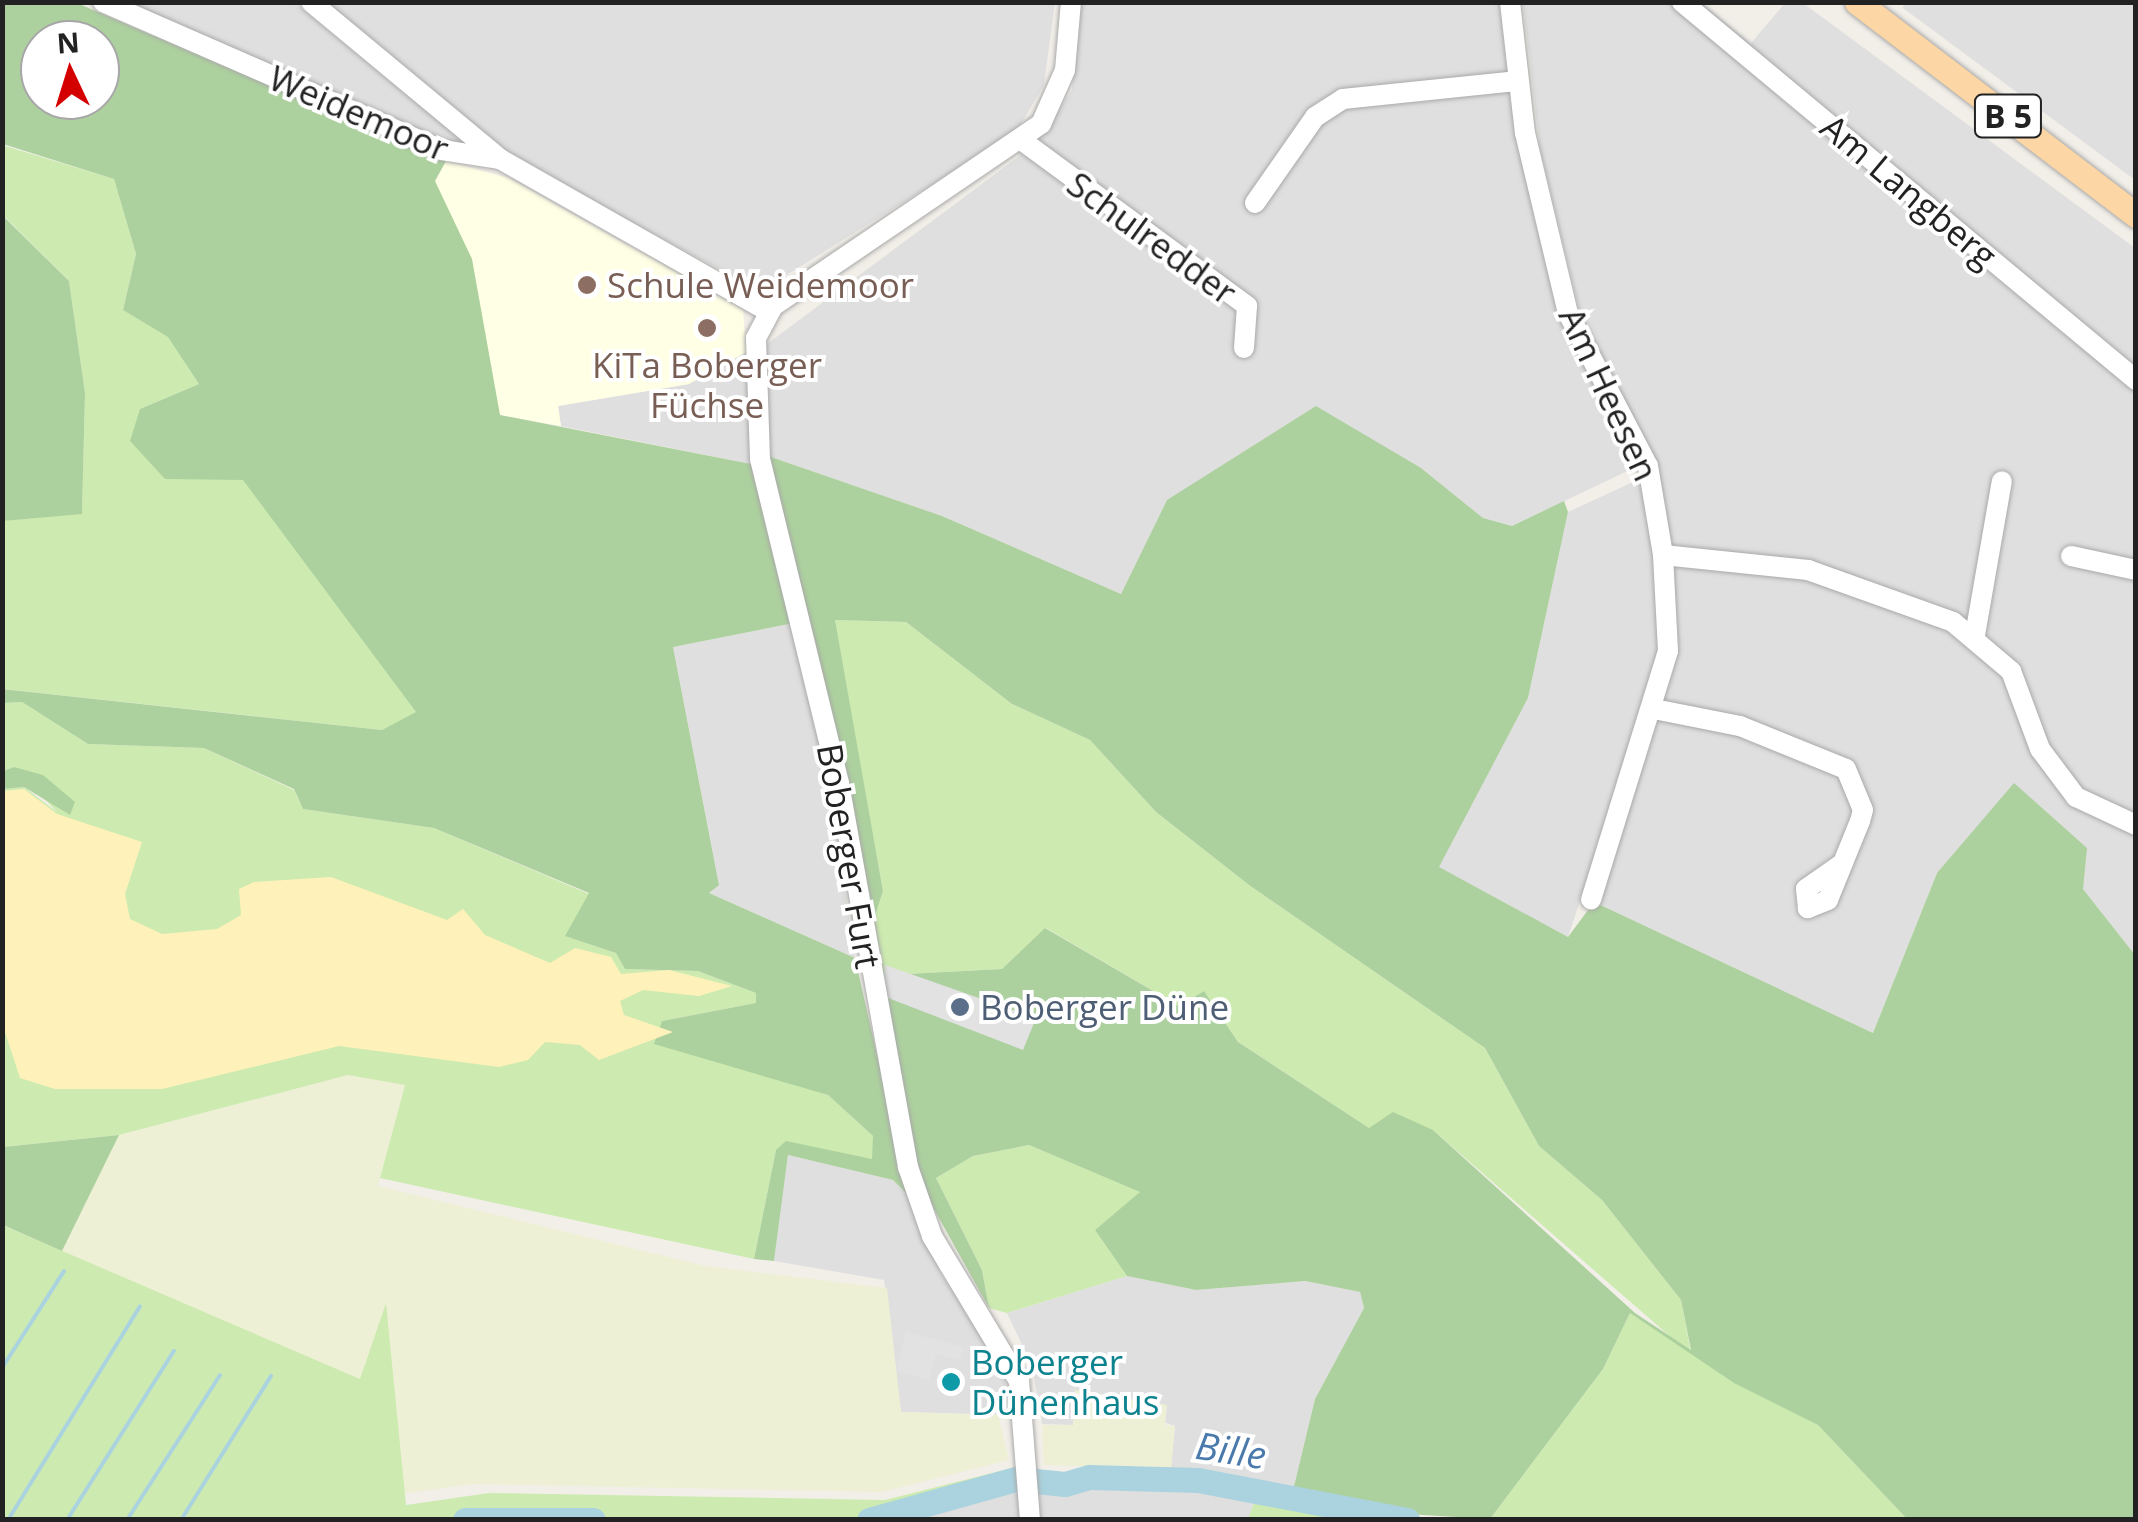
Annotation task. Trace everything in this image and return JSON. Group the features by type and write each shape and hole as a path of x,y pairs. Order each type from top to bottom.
{"main road":[{"name":"B 5","path":"1858,2 2136,215"}],"street":[{"name":"Weidemoor","path":"103,2 442,150 500,159 768,311"},
{"path":"311,2 500,159"},
{"path":"768,311 1024,142 1065,70 1071,2"},
{"name":"Am Heesen","path":"1510,2 1518,82 1568,314 1648,466 1663,554 1668,651 1654,709 1591,899"},
{"name":"Am Langberg","path":"1682,2 2136,380"},
{"path":"1255,203 1315,118 1343,99 1518,82"},
{"name":"Schulredder","path":"1024,142 1247,306 1244,348"},
{"name":"Boberger Furt","path":"768,311 756,338 760,460 839,783 908,1167 932,1236 1018,1381 1032,1471 1030,1520"},
{"path":"1975,635 2002,481"},
{"path":"1663,554 1808,570 1975,635 2011,671 2040,748 2076,797 2136,825"},
{"path":"2072,556 2136,570"},
{"path":"1654,709 1740,726 1846,769 1864,801 1843,863"}],"shaded area":[{"path":"1055,2 1044,85 1016,132 761,291 492,148 320,3"},
{"path":"93,3 295,3 477,153"},
{"path":"1081,3 1502,3 1511,96 1554,298 1638,466 1512,526 1483,518 1421,468 1167,500 1121,594 942,516 768,456 763,347 1038,142 1072,90"},
{"path":"1523,3 1702,3 1751,43 1785,3 1803,3 2135,248 2135,955 2083,889 1937,873 1873,1033 1594,902 1674,654 1670,548 1647,445 1581,316 1540,148"},
{"path":"1904,3 2135,3 2135,180 1903,8"},
{"name":"Schule Weidemoor","path":"446,161 508,178 743,310 746,352 689,384 558,406 561,426 500,415 435,181"},
{"path":"746,352 751,464 561,426 558,406 689,384"},
{"path":"1644,477 1655,518 1662,654 1568,937 1438,867 1528,698 1568,512"},
{"path":"794,623 830,790 855,958 709,893 719,884 673,647"},
{"name":"Boberger Düne","path":"885,965 1036,1018 1023,1050 883,996"},
{"path":"348,1075 405,1084 378,1186 705,1266 887,1288 901,1412 998,1415 1009,1460 882,1492 473,1484 401,1494 386,1306 360,1380 62,1251 119,1135"},
{"path":"788,1155 893,1180 909,1196 940,1273 997,1356 1015,1415 901,1412 884,1280 774,1261"},
{"path":"1127,1276 1196,1290 1305,1281 1360,1292 1364,1308 1315,1399 1289,1507 1254,1503 1248,1520 889,1520 1001,1493 1169,1485 1175,1426 1075,1391 1073,1425 1042,1424 1032,1366 1007,1313"},
{"path":"906,1332 964,1347 960,1360 936,1354 929,1380 896,1371"},
{"path":"1075,1390 1167,1405 1165,1425 1175,1426 1171,1469 1044,1465 1042,1425 1073,1425"}],"green space":[{"path":"3,3 77,3 117,20 20,20 20,120 120,120 120,21 446,161 435,181 472,259 500,415 751,464 794,623 673,647 719,885 709,893 855,958 909,1196 893,1180 788,1155 774,1261 754,1259 776,1150 786,1141 872,1159 873,1136 828,1095 654,1044 662,1021 756,1003 756,993 698,971 625,969 616,953 565,936 589,893 434,828 303,809 294,789 204,748 88,744 22,702 3,703 2,689 382,730 416,712 243,480 165,479 130,441 140,409 199,384 168,337 123,310 136,254 114,179 3,144"},
{"path":"2,145 114,179 136,254 123,310 168,336 199,384 140,409 165,478 243,479 417,713 382,730 3,689 3,521 82,513 85,393 69,281 3,215"},
{"path":"2,215 69,281 85,393 82,514 3,521"},
{"path":"1316,406 1421,468 1483,518 1512,526 1564,501 1568,512 1528,698 1439,867 1568,937 1594,902 1873,1033 1937,873 2014,783 2087,848 2083,889 2135,955 2135,1519 1907,1519 1818,1425 1734,1383 1630,1313 1603,1369 1490,1519 1289,1507 1315,1399 1364,1308 1360,1292 1305,1281 1196,1290 1127,1276 1095,1230 1140,1192 1029,1145 973,1156 936,1178 982,1270 989,1308 924,1191 881,994 907,974 1002,969 1045,928 1179,1006 1204,991 1238,1042 1369,1128 1393,1112 1433,1130 1635,1313 1691,1350 1681,1300 1602,1200 1539,1146 1485,1048 1249,885 1156,812 1090,740 1012,704 906,622 835,620 883,891 871,928 768,456 942,516 1121,594 1167,500"},
{"path":"834,620 906,622 1012,704 1090,740 1156,812 1249,885 1485,1048 1539,1146 1602,1200 1681,1300 1691,1353 1818,1425 1907,1519 1490,1519 1603,1369 1630,1313 1673,1339 1433,1130 1369,1128 1238,1042 1204,991 1179,1006 1046,928 1002,969 907,974 881,994 871,928 883,891"},
{"path":"22,702 88,744 204,748 294,790 303,809 434,828 589,894 566,936 616,953 626,969 698,971 756,993 757,1003 662,1021 749,1070 828,1095 873,1136 873,1160 776,1150 754,1259 380,1178 405,1085 348,1075 119,1135 3,1147 3,789 24,787 57,812 14,767 3,771 3,703"},
{"path":"14,767 43,775 75,802 70,815 24,787 3,789 3,771"},
{"path":"119,1135 62,1251 3,1225 3,1147"},
{"path":"1029,1145 1141,1192 1095,1230 1127,1276 1007,1313 989,1308 982,1270 936,1178 973,1156"},
{"path":"2,1225 360,1379 386,1303 406,1505 489,1493 885,1500 1012,1468 1017,1491 889,1520 3,1519"},
{"path":"1254,1503 1289,1507 1387,1519 1248,1519"}],"sand":[{"path":"24,789 57,814 142,842 125,894 130,919 162,934 217,929 241,915 239,889 254,882 331,877 447,920 463,909 485,935 550,963 575,948 611,957 621,974 669,970 732,986 699,996 643,990 620,1001 624,1015 673,1032 599,1060 580,1045 545,1042 528,1060 499,1067 339,1046 162,1089 55,1089 20,1078 3,1026 3,791"}],"waterway":[{"path":"2,1368 64,1271"},
{"path":"8,1520 140,1306"},
{"path":"67,1520 174,1351"},
{"path":"127,1520 220,1375"},
{"path":"181,1520 271,1376"},
{"name":"Bille","path":"869,1520 1016,1479 1065,1484 1090,1477 1198,1480 1407,1520"},
{"name":"Bille","path":"465,1520 593,1520"}],"place":[{"name":"Schule Weidemoor","path":"587,285"},
{"name":"KiTa Boberger Füchse","path":"707,328"},
{"name":"Boberger Düne","path":"960,1007"},
{"name":"Boberger Dünenhaus","path":"951,1382"}]}
